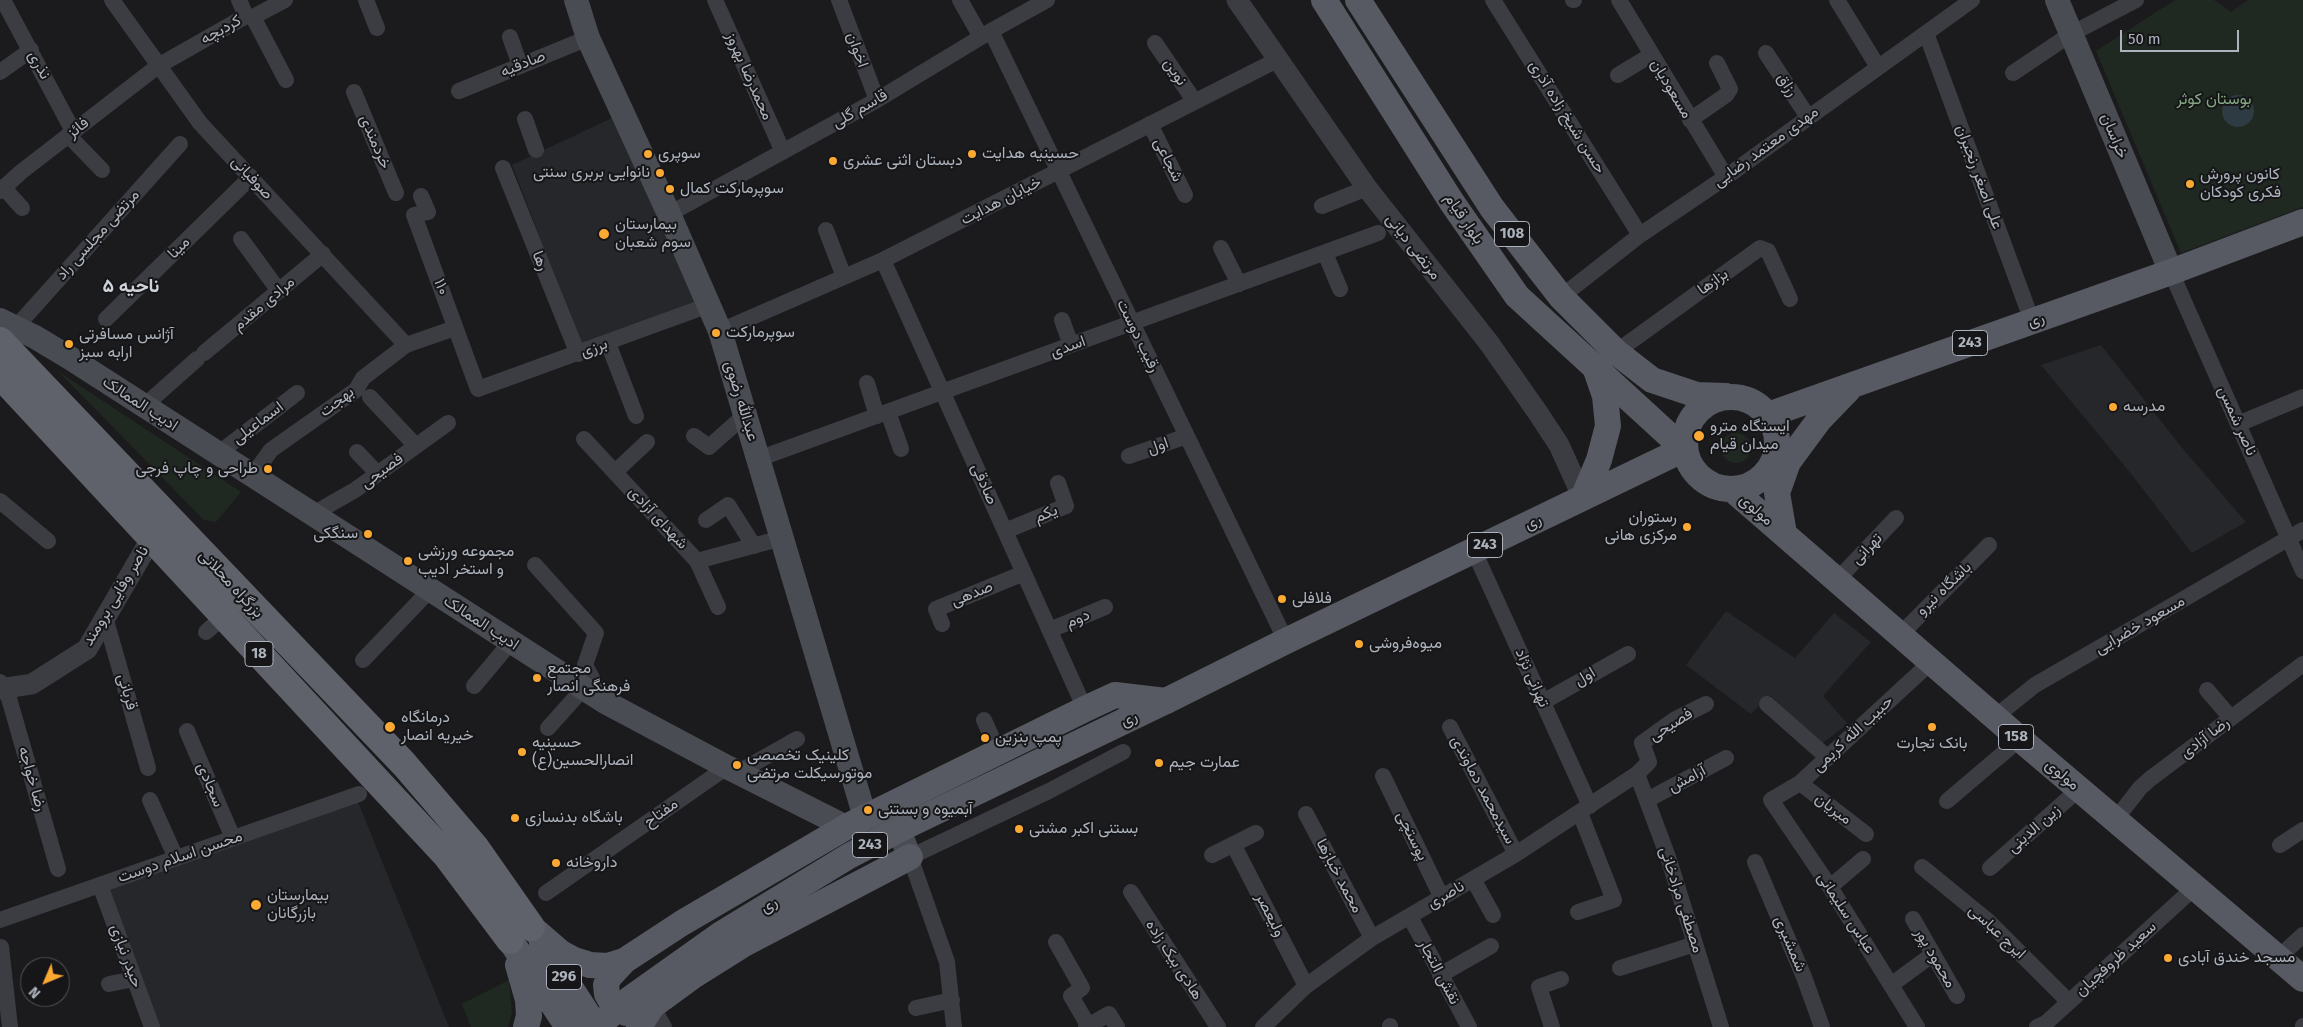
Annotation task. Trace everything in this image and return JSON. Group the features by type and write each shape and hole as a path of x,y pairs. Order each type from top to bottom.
{"highway":[{"name":"بزرگراه محلاتی","path":"5,329 404,764 475,847 521,934"},
{"name":"بزرگراه محلاتی","path":"0,374 151,538 215,624 341,744 521,934"},
{"path":"341,744 357,747 364,745 368,739 365,723"}],"main road":[{"name":"عبدالله رضوی","path":"576,0 588,38 669,214 720,331 782,538 856,822"},
{"name":"بلوار قیام","path":"1324,0 1450,201 1517,296 1684,449"},
{"name":"بلوار قیام","path":"1358,0 1492,208 1561,297 1616,352 1652,380 1671,388 1697,395 1726,396"},
{"name":"خراسان","path":"2057,0 2171,272"},
{"name":"ری","path":"1768,415 2171,272 2303,222"},
{"name":"ادیب الممالک","path":"5,329 70,358 143,407 253,474 605,702 732,770 856,822 901,836 910,856"},
{"path":"1583,498 1599,460 1608,426 1605,396 1595,369 1603,370 1610,366 1616,352"},
{"path":"1784,534 1777,493 1788,462 1819,420 1852,386"},
{"path":"1726,396 1742,398 1757,404 1768,415 1777,440 1776,453 1772,465 1764,476 1754,484 1733,490 1720,489 1706,483 1691,468 1684,449 1684,434 1690,420 1699,408 1712,400 1726,396"},
{"name":"ری","path":"596,1027 631,998 721,934 849,856 906,826 1684,449"},
{"name":"مولوی","path":"1733,490 2020,739 2303,979"},
{"path":"910,856 744,944 693,976 652,1020 626,1013 614,1006 607,994 606,986 609,977 624,961 682,923 856,822 1114,695 1166,701"},
{"path":"521,934 590,966 608,966 624,961"},
{"path":"521,934 528,1000 526,1027"},
{"name":"296","path":"521,934 596,1027"},
{"name":"296","path":"521,934 568,1027"}],"street":[{"name":"صوفیانی","path":"112,0 200,123 406,345"},
{"path":"239,0 286,80"},
{"name":"کردبچه","path":"158,66 249,17 285,0"},
{"path":"366,0 377,28"},
{"name":"محمدرضا بهروز","path":"715,0 783,152"},
{"name":"اخوان","path":"839,0 877,100"},
{"name":"رقیب دوست","path":"960,0 986,34 1059,172 1286,641"},
{"name":"قاسم گلی","path":"669,214 877,100 986,34 1047,0"},
{"name":"مرتضی دیانی","path":"1237,0 1367,188 1489,344 1538,413 1559,445 1583,498"},
{"name":"حسن شیخ زاده آذری","path":"1493,0 1640,235"},
{"name":"مسعودیان","path":"1619,0 1726,177"},
{"path":"1837,0 1878,67"},
{"name":"مهدی معتمد رضایی","path":"1561,297 1640,235 1726,177 1972,0"},
{"path":"2013,72 2071,34 2136,0"},
{"name":"نذری","path":"5,1 71,133"},
{"name":"علی اصغر رنجبران","path":"1926,32 2032,321"},
{"path":"510,37 520,65"},
{"name":"صادقیه","path":"460,91 588,38"},
{"name":"نوین","path":"1155,43 1195,102"},
{"path":"0,72 31,50"},
{"name":"رزاق","path":"1766,52 1808,117"},
{"path":"1618,75 1651,55"},
{"name":"خیابان‌ هدایت","path":"720,331 883,260 1277,60"},
{"path":"1690,120 1726,94 1730,89 1717,63"},
{"name":"فائز","path":"2,189 158,66"},
{"name":"خردمندی","path":"354,92 396,193"},
{"path":"525,119 536,150"},
{"name":"شجاعی","path":"1150,124 1185,195"},
{"path":"71,133 102,170"},
{"name":"مرتضی مجلسی راد","path":"5,329 180,144"},
{"name":"رها","path":"503,168 578,354"},
{"name":"مینا","path":"106,319 251,177"},
{"path":"1322,206 1367,188"},
{"path":"2,189 22,208"},
{"name":"۱۱۰","path":"421,196 428,212 414,215 478,390"},
{"path":"826,230 844,277"},
{"name":"اسدی","path":"758,460 1378,233"},
{"path":"241,239 279,291"},
{"path":"1221,248 1239,284"},
{"name":"بزازها","path":"1616,352 1760,248 1768,251 1790,299"},
{"path":"1325,253 1340,289"},
{"name":"مرادی مقدم","path":"143,407 323,254"},
{"name":"صادقی","path":"883,260 1085,709"},
{"name":"ناصر شمس","path":"2171,272 2238,424 2296,535 2303,571"},
{"name":"برزی","path":"478,390 709,305"},
{"path":"1062,320 1071,345"},
{"name":"بهجت","path":"253,474 271,450 356,390 363,378 406,345 456,328"},
{"path":"608,343 636,416"},
{"path":"866,383 901,449"},
{"name":"اسماعیلی","path":"219,453 297,393"},
{"path":"370,397 416,446"},
{"path":"2238,424 2303,397"},
{"path":"694,436 709,447 745,416"},
{"name":"فصیحی","path":"313,514 356,490 448,423"},
{"name":"اول","path":"1129,456 1186,436"},
{"name":"شهدای آزادی","path":"584,439 697,561 718,607"},
{"path":"615,472 647,442"},
{"path":"357,452 378,474"},
{"name":"یکم","path":"1005,531 1066,506 1058,483"},
{"path":"0,501 48,541"},
{"path":"706,520 728,505 754,546"},
{"name":"تهرانی","path":"1837,580 1896,518"},
{"name":"مسعود خضرایی","path":"1995,717 2036,685 2296,535"},
{"name":"ناصر وفایی برومند","path":"2,686 32,684 87,649 151,538"},
{"path":"697,561 782,538"},
{"name":"باشگاه نیرو","path":"1900,635 1989,544"},
{"name":"تهرانی نژاد","path":"1474,551 1543,702 1585,809 1614,900 1578,912"},
{"path":"534,565 596,632 586,665 605,702"},
{"name":"صدهی","path":"942,624 936,608 1024,573"},
{"path":"364,660 430,590"},
{"name":"دوم","path":"1050,630 1105,607"},
{"name":"قربانی","path":"105,617 148,768"},
{"path":"474,686 512,642"},
{"name":"اول","path":"1543,702 1628,654"},
{"name":"حبیب الله کریمی","path":"1771,800 1800,783 1931,662"},
{"name":"رضا آزادی","path":"2115,820 2140,788 2150,779 2303,664"},
{"name":"رضا خواجه","path":"2,686 58,869"},
{"path":"548,728 583,689"},
{"path":"2207,690 2231,718"},
{"name":"فصیحی","path":"1637,774 1649,762 1642,743 1674,720 1706,704"},
{"path":"1767,704 1828,758"},
{"path":"984,720 998,751"},
{"name":"سیدمحمد دماوندی","path":"1450,727 1516,854"},
{"name":"سجادی","path":"187,731 233,838"},
{"name":"مفتاح","path":"546,893 732,770 797,739"},
{"path":"1947,801 2020,739"},
{"path":"954,1027 947,962 910,856 1049,791 1123,752"},
{"name":"آرامش","path":"1647,800 1726,758"},
{"name":"ناصری","path":"1264,1027 1306,986 1372,938 1516,854 1637,774"},
{"name":"مصطفی مرادخانی","path":"1637,774 1668,857 1721,1027"},
{"name":"پوستچی","path":"1383,776 1442,896"},
{"name":"میریان","path":"1800,783 1866,834"},
{"name":"زین الدینی","path":"1990,868 2079,789"},
{"name":"محسن اسلام دوست","path":"0,920 359,794"},
{"path":"150,800 176,858"},
{"name":"عباس سلیمانی","path":"1771,800 1830,887 1917,1027"},
{"name":"محمد خبازها","path":"1306,814 1372,938"},
{"path":"2280,845 2303,830"},
{"path":"1212,855 1256,833"},
{"name":"ولیعصر","path":"1233,844 1306,986"},
{"path":"1830,887 1863,859"},
{"name":"شمشیری","path":"1755,862 1804,977 1822,1027"},
{"name":"ایرج عباسی","path":"1922,867 1988,921 2069,1002"},
{"path":"1473,879 1493,915"},
{"name":"حیدر نیازی","path":"100,885 152,1027"},
{"name":"سعید ظروفچیان","path":"2037,1027 2046,1023 2194,888"},
{"name":"هادی بیک زاده","path":"1131,892 1218,1027"},
{"name":"نقش التجار","path":"1410,917 1469,1027"},
{"name":"محمود پور","path":"1913,919 1957,996"},
{"path":"2278,958 2303,935"},
{"path":"1056,942 1082,988 1071,996 1087,1026 1109,1014 1117,1027"},
{"path":"1620,968 1695,944"},
{"path":"1,946 10,1027"},
{"path":"1440,975 1492,946"},
{"path":"1891,984 1933,954"},
{"path":"109,984 134,979"},
{"path":"1552,1027 1539,987 1561,979"},
{"path":"916,1008 952,1000"}],"shaded area":[{"path":"2238,95 2250,99 2254,111 2250,123 2238,127 2226,123 2222,111 2226,99"},
{"name":"بیمارستان سوم شعبان","path":"614,117 703,303 583,349 512,165"},
{"path":"2101,345 2183,449 2246,522 2192,553 2132,475 2041,365"},
{"path":"1726,611 1795,658 1834,613 1871,642 1823,696 1848,724 1821,744 1770,695 1751,714 1686,665"},
{"name":"بیمارستان بازرگانان","path":"356,797 449,1027 156,1027 106,890"}],"green space":[{"name":"بوستان کوثر","path":"2175,0 2214,0 2231,12 2248,0 2303,0 2303,207 2181,253 2096,51"},
{"path":"59,372 241,492 216,522 204,520"},
{"path":"1736,433 1747,437 1751,448 1747,459 1736,463 1725,459 1721,448 1725,437"},
{"path":"509,980 512,1012 508,1027 471,1027 462,1004"}],"place":[{"name":"سوپری","path":"648,154"},
{"name":"حسینیه هدایت","path":"972,154"},
{"name":"دبستان اثنی عشری","path":"833,161"},
{"name":"نانوایی بربری سنتی","path":"660,173"},
{"name":"کانون پرورش فکری کودکان","path":"2190,184"},
{"name":"سوپرمارکت کمال","path":"670,189"},
{"name":"بیمارستان سوم شعبان","path":"604,234"},
{"name":"سوپرمارکت","path":"716,333"},
{"name":"آژانس مسافرتی ارابه سبز","path":"69,344"},
{"name":"مدرسه","path":"2113,407"},
{"name":"ایستگاه مترو میدان قیام","path":"1699,436"},
{"name":"طراحی و چاپ فرجی","path":"268,469"},
{"name":"رستوران مرکزی هانی","path":"1687,527"},
{"name":"سنگکی","path":"368,534"},
{"name":"مجموعه ورزشی و استخر ادیب","path":"408,561"},
{"name":"فلافلی","path":"1282,599"},
{"name":"میوه‌فروشی","path":"1359,644"},
{"name":"مجتمع فرهنگی انصار","path":"537,678"},
{"name":"درمانگاه خیریه انصار","path":"390,727"},
{"name":"بانک تجارت","path":"1932,727"},
{"name":"پمپ بنزین","path":"985,738"},
{"name":"حسینیه انصارالحسین(ع)","path":"522,752"},
{"name":"عمارت جیم","path":"1159,763"},
{"name":"کلینیک تخصصی موتورسیکلت مرتضی","path":"737,765"},
{"name":"آبمیوه و بستنی","path":"868,810"},
{"name":"باشگاه بدنسازی","path":"515,818"},
{"name":"بستنی اکبر مشتی","path":"1019,829"},
{"name":"داروخانه","path":"556,863"},
{"name":"بیمارستان بازرگانان","path":"256,905"},
{"name":"مسجد خندق آبادی","path":"2168,958"}],"district":[{"name":"ناحیه ۵","path":"131,287"}]}
